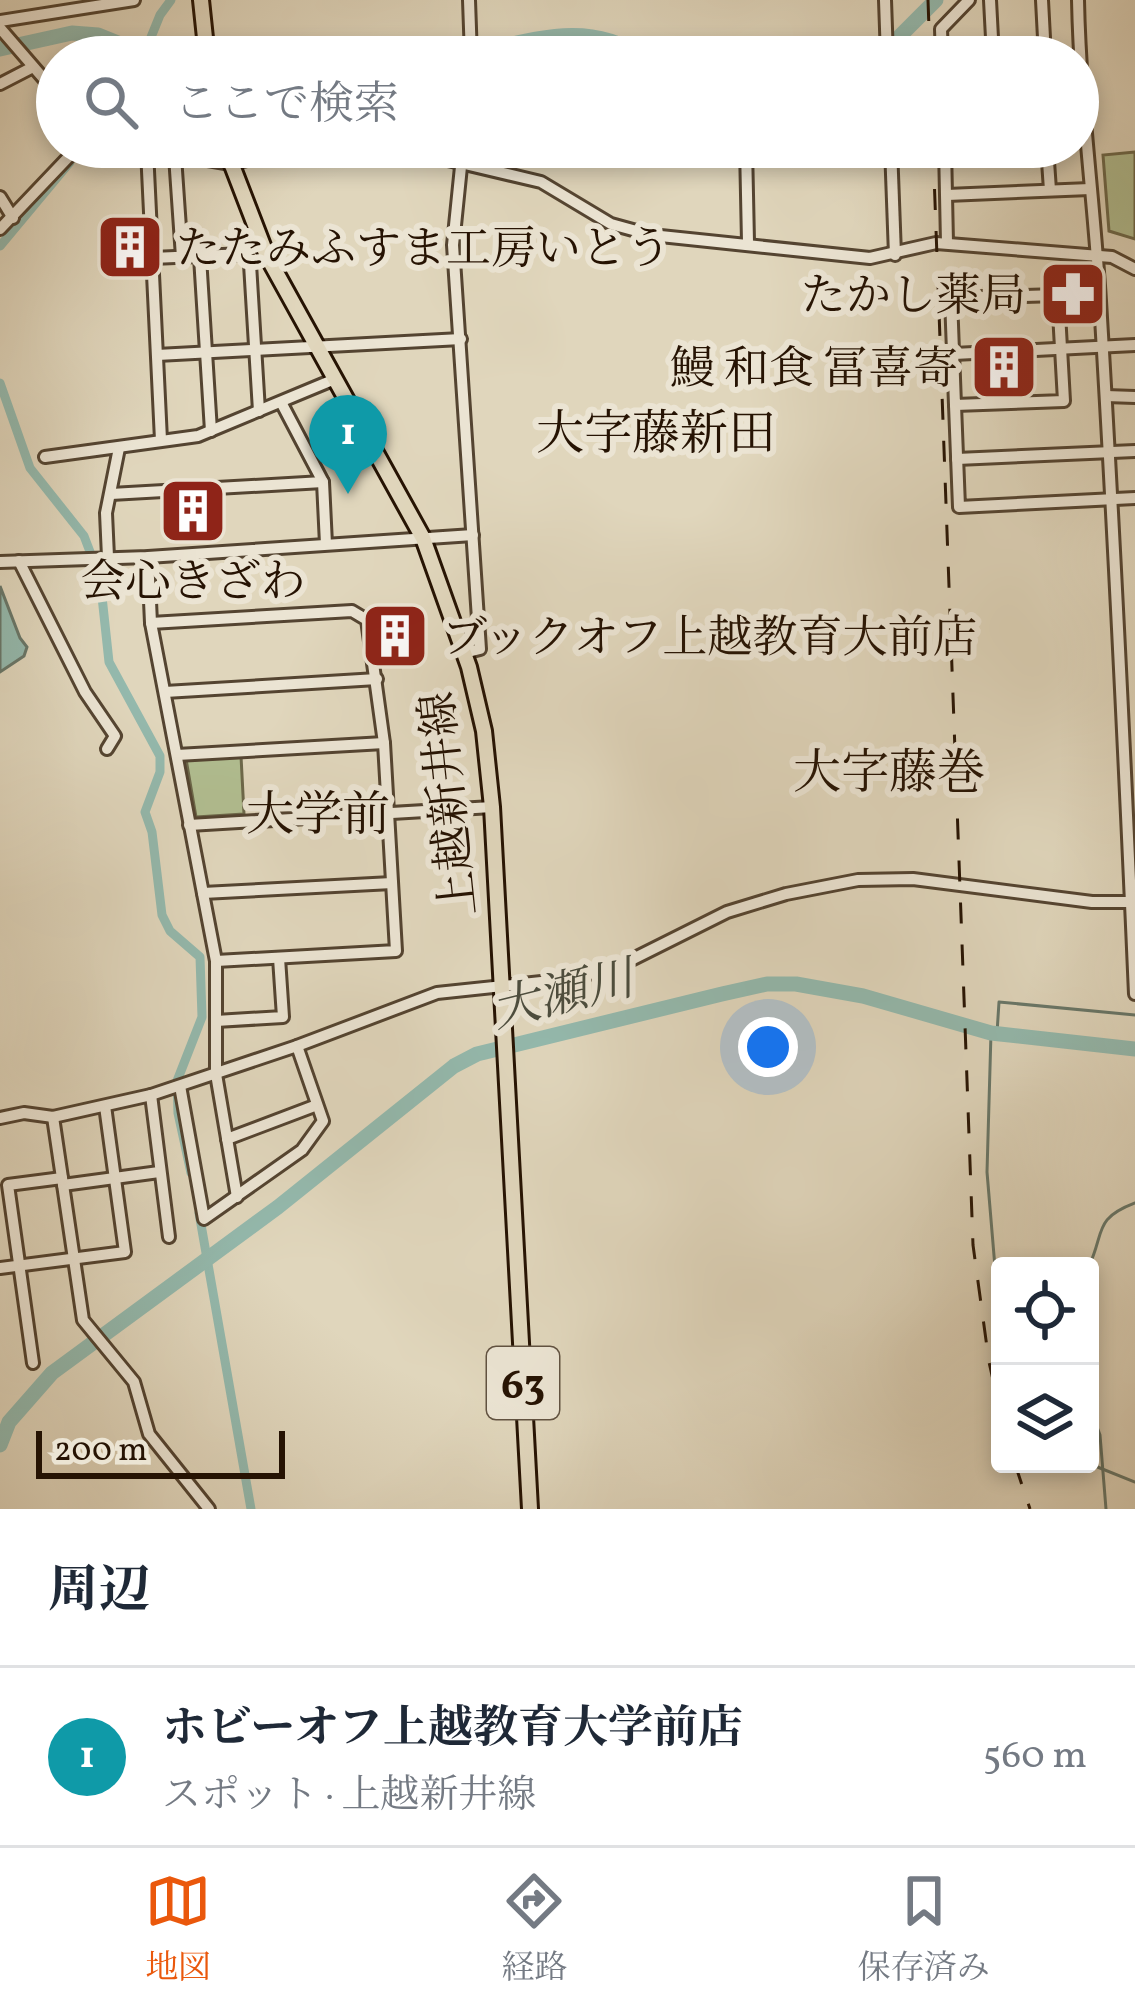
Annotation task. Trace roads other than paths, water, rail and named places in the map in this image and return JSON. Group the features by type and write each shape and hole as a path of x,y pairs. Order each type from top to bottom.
{"main road":[{"path":"201,0 204,36"},
{"name":"上越新井線","path":"233,168 267,256 423,538 464,653 484,731 530,1509"}],"street":[{"path":"36,70 2,27 134,0"},
{"path":"469,0 470,36"},
{"path":"885,0 886,36"},
{"path":"941,36 941,29 969,0"},
{"path":"990,0 993,36"},
{"path":"1042,0 1044,36"},
{"path":"1078,0 1078,36"},
{"path":"0,85 33,67"},
{"path":"0,229 59,168"},
{"path":"145,168 161,440"},
{"path":"176,168 182,257"},
{"path":"459,168 453,244 480,649 464,653"},
{"path":"481,168 541,182 629,230 848,257 895,255 947,243 1112,257 1135,269"},
{"path":"746,168 748,242"},
{"path":"892,168 895,255"},
{"path":"946,168 947,243"},
{"path":"1048,168 1049,190"},
{"path":"1088,168 1106,396 1135,994"},
{"path":"947,195 1090,189"},
{"path":"0,197 13,218"},
{"path":"152,258 246,254 259,411"},
{"path":"200,257 211,430"},
{"path":"955,405 1064,401 1058,295 951,298 954,354 955,405 959,507 1135,498"},
{"path":"157,355 461,340"},
{"path":"954,354 1135,345"},
{"path":"45,458 211,430 335,380"},
{"path":"1106,396 1135,397"},
{"path":"282,404 323,482 326,544"},
{"path":"108,557 106,513 119,448"},
{"path":"957,459 1135,451"},
{"path":"111,494 323,482"},
{"path":"0,562 473,535"},
{"path":"148,557 151,623 216,961 216,1074 237,1197"},
{"path":"19,562 86,692 115,736 106,749"},
{"path":"151,623 352,610 367,620 384,743 396,951 216,961"},
{"path":"165,692 377,679"},
{"path":"177,755 384,743"},
{"path":"189,825 492,807"},
{"path":"0,1118 24,1113 53,1117 151,1095 436,993 500,988 613,969 727,912 858,880 913,879 1092,902 1133,902"},
{"path":"202,893 392,883"},
{"path":"216,1021 283,1017 279,958"},
{"path":"181,1086 204,1219 302,1150 323,1121 297,1046"},
{"path":"151,1095 169,1238"},
{"path":"227,1139 317,1105"},
{"path":"0,1268 125,1252 105,1106"},
{"path":"53,1117 83,1320 134,1382 149,1434 209,1509"},
{"path":"33,1363 8,1185 159,1172"}],"water":[{"path":"0,586 27,647 24,656 0,672"}],"waterway":[{"path":"152,36 171,0"},
{"path":"900,36 936,0"},
{"path":"58,36 100,36"},
{"path":"0,49 36,41"},
{"path":"0,246 65,168"},
{"path":"0,383 30,468 84,536 100,578 109,662 160,756 160,772 145,812 152,832 162,915 170,931 200,957 202,1017 177,1081 178,1113 191,1173"},
{"name":"大瀬川","path":"0,1445 9,1422 52,1373 278,1207 454,1066 477,1054 767,984 863,996 991,1033 1135,1049"},
{"path":"997,1033 999,1002 1135,1015"},
{"path":"991,1033 987,1172 994,1257"},
{"path":"1092,1257 1106,1221 1135,1203"},
{"path":"199,1213 251,1509"},
{"path":"1099,1432 1106,1509"},
{"path":"1099,1468 1135,1482"}],"railway":[{"path":"928,0 929,36"},
{"path":"934,168 973,1245 991,1371"},
{"path":"1018,1473 1030,1509"}],"place":[{"name":"たたみふすま工房いとう","path":"130,247"},
{"name":"たかし薬局","path":"1073,294"},
{"name":"鰻 和食 冨喜寄","path":"1004,367"},
{"name":"ホビーオフ上越教育大学前店","path":"348,494"},
{"name":"会心きざわ","path":"193,511"},
{"name":"ブックオフ上越教育大前店","path":"395,636"}],"district":[{"name":"大字藤新田","path":"656,432"},
{"name":"大字藤巻","path":"889,771"},
{"name":"大学前","path":"318,813"}]}
